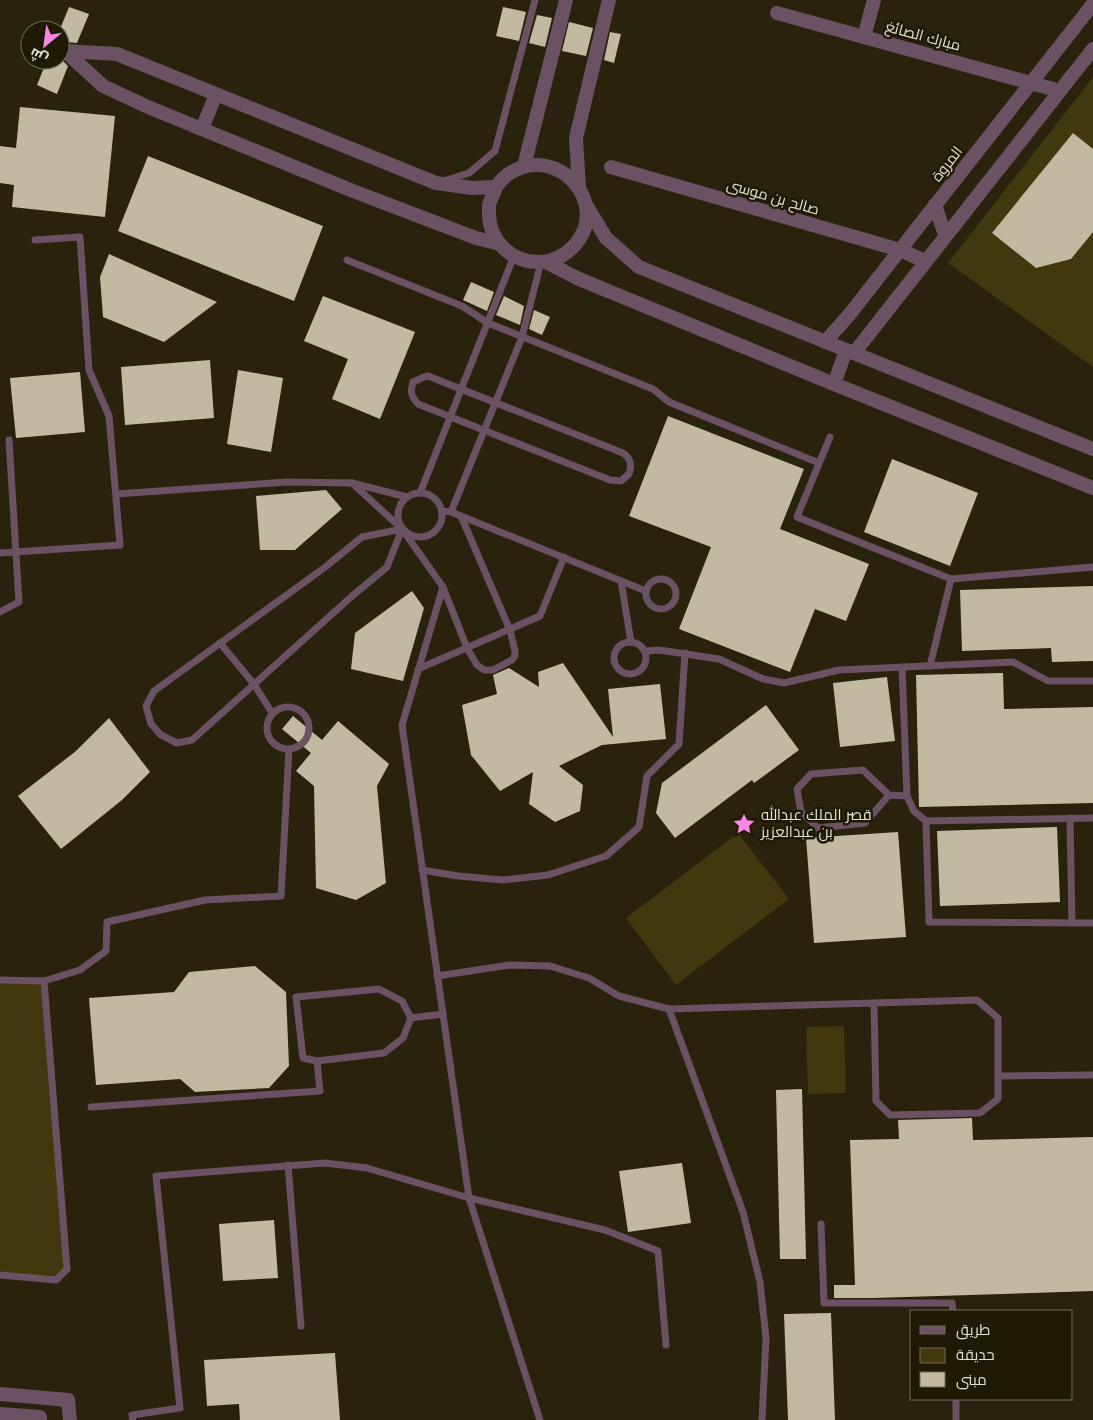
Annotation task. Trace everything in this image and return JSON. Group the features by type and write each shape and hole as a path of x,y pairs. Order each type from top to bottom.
{"street":[{"path":"524,166 566,0"},
{"path":"579,188 576,138 610,0"},
{"path":"864,37 874,0"},
{"name":"المروة","path":"825,342 849,315 1093,4"},
{"name":"مبارك الصائغ","path":"778,13 1060,91"},
{"path":"834,384 850,352 925,261 1093,49"},
{"path":"496,187 472,188 436,183 117,54 65,50 103,86 148,107 353,191 476,238 500,244"},
{"path":"202,129 216,94"},
{"path":"586,204 584,230 578,241 569,251 558,258 544,262 531,262 514,256 500,244 490,226 489,206 496,187 508,174 524,166 540,164 555,168 569,176 579,188 606,238 639,267 1093,449"},
{"name":"صالح بن موسى","path":"611,167 900,250 925,261"},
{"path":"935,205 945,235"},
{"path":"544,262 580,280 1093,488"},
{"path":"0,1394 68,1400 70,1420"},
{"path":"0,1414 40,1417 40,1420"}],"lane":[{"path":"436,183 469,173 495,151 535,0"},
{"path":"0,553 120,545 109,416 89,370 80,237 34,240"},
{"path":"420,493 514,256"},
{"path":"347,260 462,306 488,323 653,389 669,402 819,463"},
{"path":"451,512 522,337 544,262"},
{"path":"428,376 496,402 623,453 629,459 631,469 625,478 615,481 610,480 418,404 411,396 411,390 413,382 428,376"},
{"path":"830,437 798,517 951,579 1093,567"},
{"path":"0,612 19,602 9,440"},
{"path":"116,494 287,482 352,483 407,498"},
{"path":"352,483 402,529 407,534 414,537 428,536 440,526 442,511 439,504 428,494 413,494 402,502 399,509 399,522 402,529 443,587 477,665 484,670 493,670 512,660 515,656 514,644 510,630 460,516"},
{"path":"442,511 451,512 646,591"},
{"path":"402,529 387,567 192,740 177,743 161,735 151,724 146,706 154,691 324,568 362,537 402,529"},
{"path":"418,669 540,616 564,558"},
{"path":"661,579 671,582 677,596 668,608 659,610 647,601 646,591 652,582 661,579"},
{"path":"930,666 951,579"},
{"path":"621,581 631,642"},
{"path":"443,587 402,725 469,1198 540,1420"},
{"path":"631,642 636,643 645,651 647,656 646,662 641,671 630,675 620,671 615,663 615,653 621,645 631,642"},
{"path":"220,643 254,684 272,713"},
{"path":"645,651 659,650 718,659 763,679 784,683 839,670 1013,662 1048,681 1093,681"},
{"path":"422,870 458,876 503,880 548,875 606,856 639,827 647,776 679,744 685,653"},
{"path":"902,667 907,796 914,811 926,821 1093,818"},
{"path":"284,707 298,709 303,713 309,725 306,739 302,744 296,748 289,749 275,745 270,740 266,726 272,713 284,707"},
{"path":"0,980 44,981 80,970 106,951 107,922 205,900 281,896 289,749"},
{"path":"889,795 865,823 818,828 801,812 797,789 811,774 863,770 889,795 907,796"},
{"path":"1070,818 1072,923"},
{"path":"926,821 929,922 1092,923"},
{"path":"437,976 510,965 550,966 589,978 619,996 669,1009 874,1003 977,1000 998,1018 998,1099 980,1113 890,1115 876,1101 874,1003"},
{"path":"0,1276 56,1280 67,1269 44,981"},
{"path":"379,989 402,1001 412,1018 403,1038 384,1053 318,1061 303,1058 296,997 379,989"},
{"path":"669,1009 743,1212 760,1282 766,1338 762,1420"},
{"path":"412,1018 443,1014"},
{"path":"91,1107 320,1091 318,1061"},
{"path":"998,1076 1093,1075"},
{"path":"133,1420 132,1415 180,1408 156,1176 325,1163 367,1168 469,1198 605,1230 658,1251 666,1345"},
{"path":"288,1166 301,1326"},
{"path":"821,1224 824,1303 952,1302 953,1310"},
{"path":"956,1400 956,1420"}],"green space":[{"path":"1093,77 1093,367 948,263"},
{"path":"738,833 789,899 676,985 626,918"},
{"path":"0,980 44,981 67,1269 56,1280 0,1275"},
{"path":"844,1026 846,1093 808,1094 806,1027"}],"building":[{"path":"69,7 89,14 77,43 70,42 70,20 64,20"},
{"path":"503,7 526,12 519,41 496,36"},
{"path":"537,15 552,18 545,47 529,43"},
{"path":"569,22 593,28 586,56 562,51"},
{"path":"610,32 621,34 614,63 604,60"},
{"path":"43,70 66,70 57,94 37,85"},
{"path":"20,107 115,116 105,217 12,207 14,185 0,183 0,146 16,148"},
{"path":"1073,133 1093,149 1093,232 1071,259 1036,268 992,233"},
{"path":"148,156 323,226 294,301 118,231"},
{"path":"109,254 217,302 164,342 103,317 100,277"},
{"path":"471,282 494,292 487,311 463,300"},
{"path":"323,296 415,332 380,419 332,399 348,359 304,341"},
{"path":"504,296 524,306 520,325 496,315"},
{"path":"534,310 550,317 542,335 529,329"},
{"path":"210,360 214,418 125,425 121,367"},
{"path":"238,370 283,378 271,452 227,444"},
{"path":"80,372 85,432 16,438 10,378"},
{"path":"668,416 804,469 780,529 869,564 846,621 815,609 790,672 679,629 711,547 629,516"},
{"path":"892,459 978,493 950,566 864,532"},
{"path":"326,490 342,509 295,550 260,550 256,496"},
{"path":"1093,586 1093,661 1052,662 1051,648 962,651 960,590"},
{"path":"412,591 424,608 403,681 351,669 355,633"},
{"path":"563,663 613,737 608,689 660,684 666,739 602,745 559,766 583,785 580,811 555,822 529,804 533,772 500,791 471,755 462,705 497,694 493,675 509,668 539,687 538,672"},
{"path":"1003,673 1004,709 1093,707 1093,803 919,807 916,675"},
{"path":"887,677 895,741 840,747 833,683"},
{"path":"766,705 799,750 754,783 752,780 675,838 656,813 662,783"},
{"path":"293,716 322,740 338,721 389,764 377,786 386,883 356,900 316,888 314,786 296,771 311,753 282,729"},
{"path":"109,718 150,772 122,800 61,849 18,796 76,751"},
{"path":"1057,827 1060,902 940,906 937,831"},
{"path":"898,832 906,937 814,943 806,838"},
{"path":"255,966 286,992 289,1066 269,1088 195,1092 180,1079 96,1085 89,998 174,992 189,972"},
{"path":"802,1089 806,1259 780,1259 776,1090"},
{"path":"972,1118 973,1140 1093,1137 1093,1291 834,1298 834,1285 855,1285 850,1140 899,1139 898,1120"},
{"path":"682,1163 691,1223 628,1232 619,1171"},
{"path":"274,1220 278,1278 223,1281 219,1224"},
{"path":"831,1313 835,1420 788,1420 784,1314"},
{"path":"335,1353 340,1420 240,1420 239,1404 207,1406 204,1360"}],"place":[{"name":"قصر الملك عبدالله بن عبدالعزيز","path":"744,824"}]}
